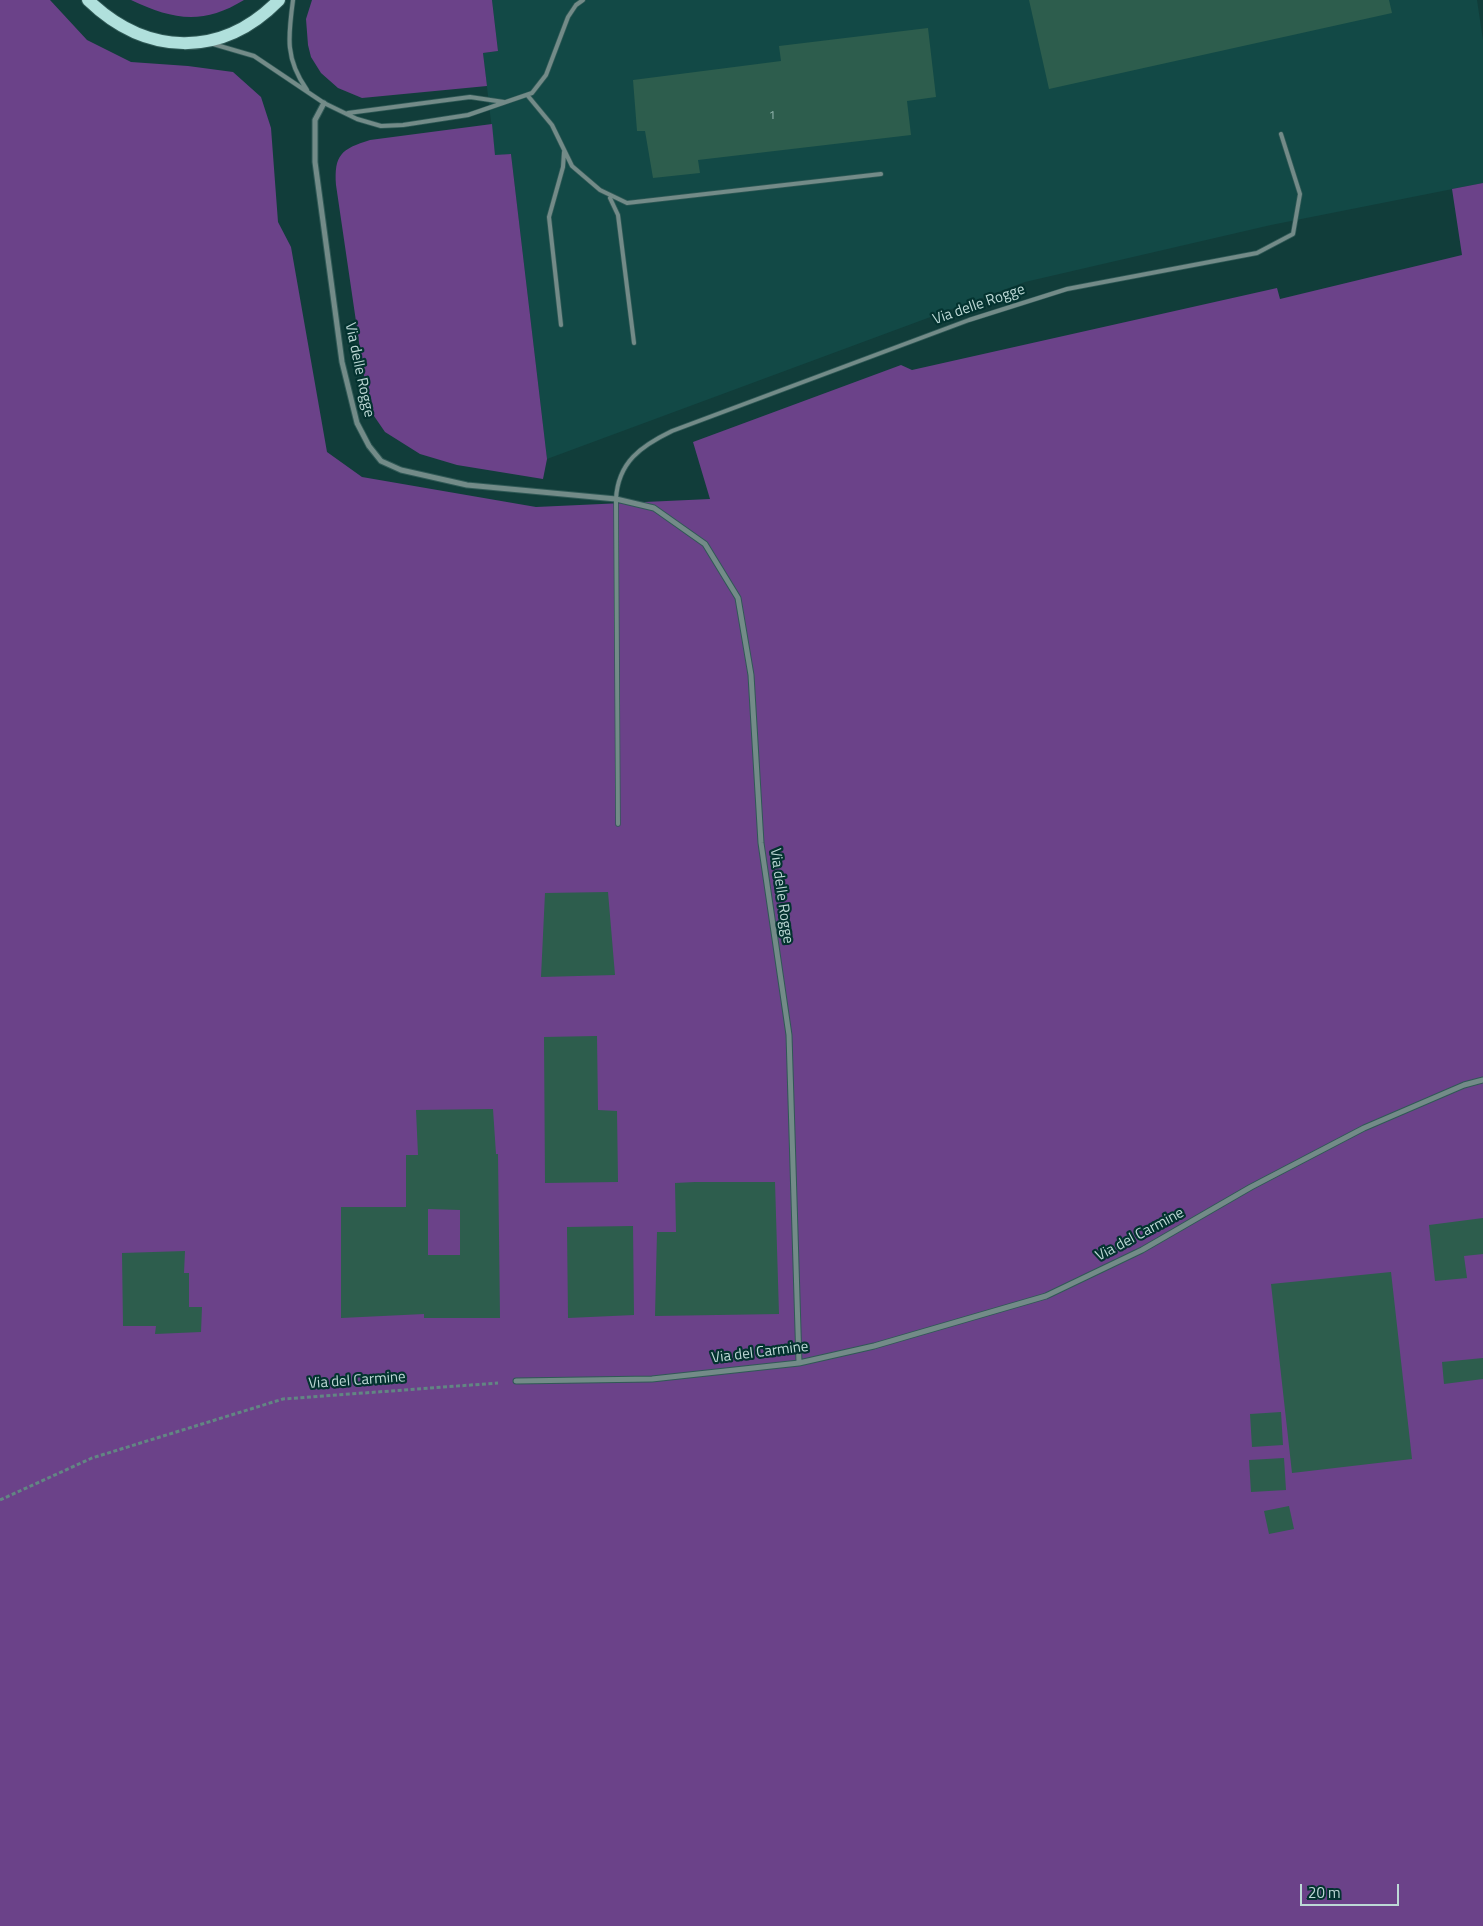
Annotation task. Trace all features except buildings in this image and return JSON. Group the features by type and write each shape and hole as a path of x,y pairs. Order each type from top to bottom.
{"main road":[{"path":"88,0 107,18 136,34 169,43 203,42 235,33 264,16 279,0"}],"street":[{"name":"Via delle Rogge","path":"324,103 315,120 314,152 332,293 353,411 369,446 380,460 388,466 427,477 476,486 616,499 654,508 705,544 738,598 751,675 761,843 789,1034 799,1363"},
{"name":"Via del Carmine","path":"516,1381 652,1379 799,1363 874,1346 1046,1296 1142,1250 1251,1187 1364,1128 1464,1085 1483,1080"}],"lane":[{"path":"292,0 289,53 297,74 309,92"},
{"path":"203,42 254,56 324,103 374,125 390,126 468,115 528,96 541,84 568,17 576,4 583,0"},
{"path":"528,96 552,125 572,166 580,175 607,194 621,201 634,203 881,174"},
{"path":"345,113 470,97 506,103"},
{"name":"Via delle Rogge","path":"616,499 620,475 630,460 642,449 672,431 969,320 1068,289 1257,253 1292,234 1300,194 1281,134"},
{"path":"561,326 549,217 563,167 564,152"},
{"path":"607,194 614,204 618,215 634,343"},
{"path":"616,499 618,824"}],"path":[{"name":"Via del Carmine","path":"0,1500 92,1458 283,1399 516,1381"}],"shaded area":[{"path":"0,0 50,0 87,40 131,62 188,66 233,72 261,97 271,128 278,222 291,247 327,452 362,477 536,507 710,499 693,442 901,365 912,370 1277,288 1280,299 1462,255 1452,189 1483,183 1483,1926 0,1926"},
{"path":"131,0 244,0 215,13 188,17 161,12"},
{"path":"312,0 492,0 498,51 483,53 487,86 362,98 338,88 321,73 311,57 306,19"},
{"path":"492,0 1477,0 1483,40 1483,183 1271,225 1025,282 547,459 511,154 495,156 483,53 498,51"},
{"path":"492,124 495,155 511,154 547,459 543,479 457,465 420,454 385,432 374,416 364,376 336,185 338,160 346,150 360,143 370,140"}]}
